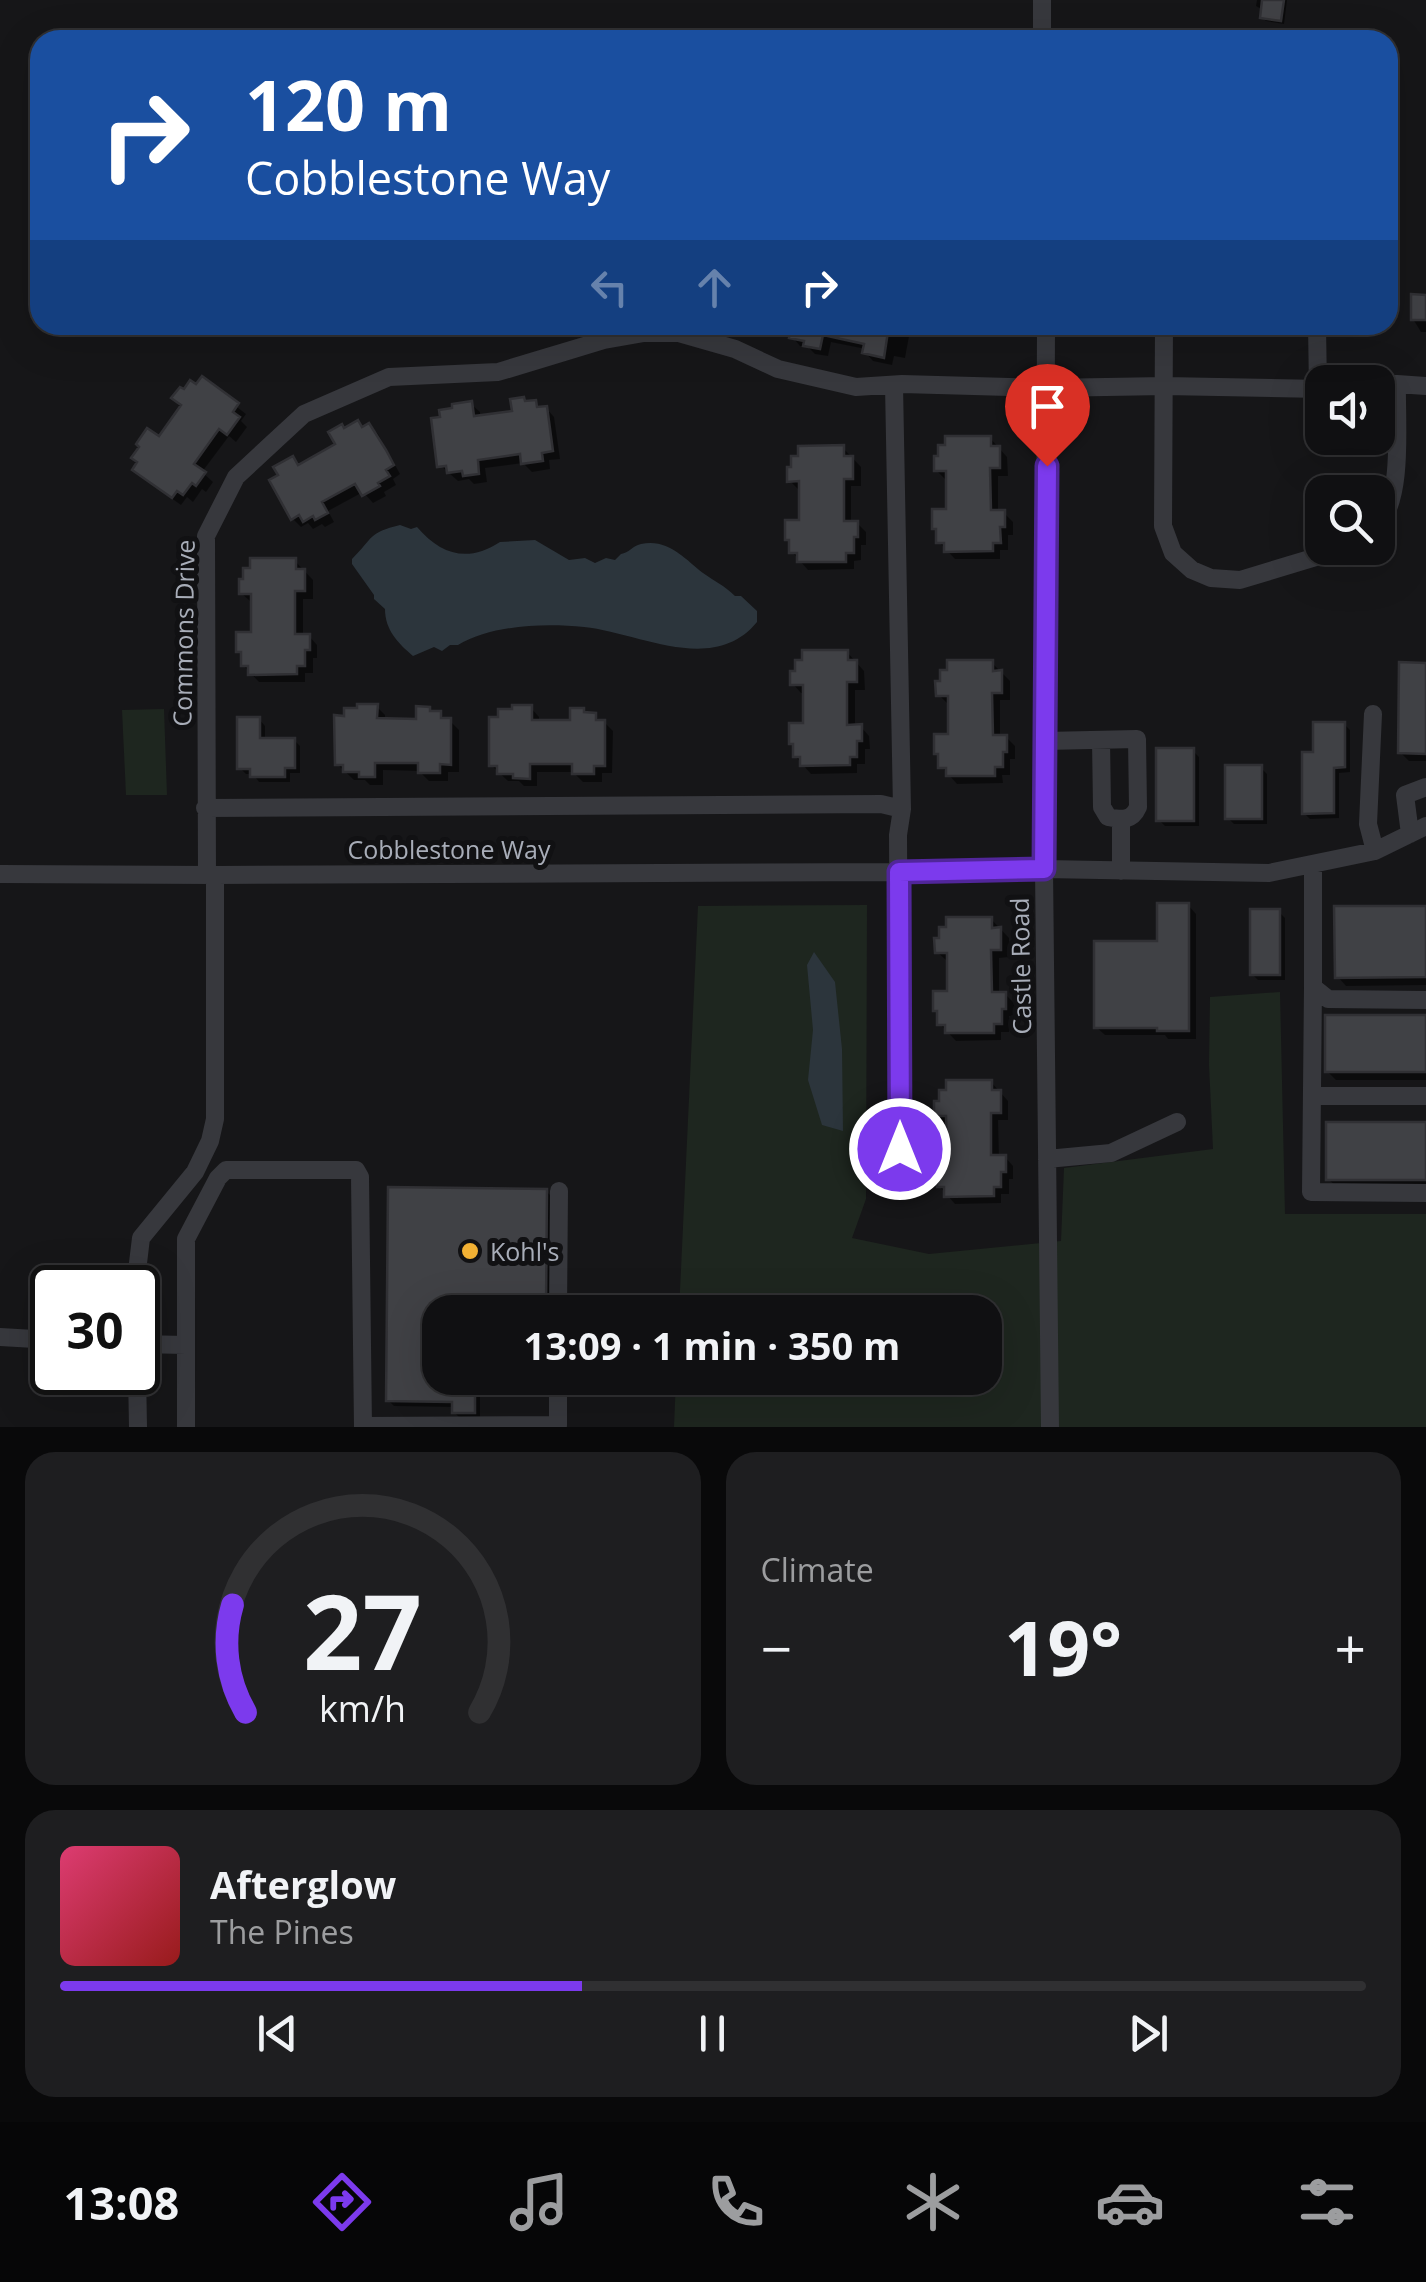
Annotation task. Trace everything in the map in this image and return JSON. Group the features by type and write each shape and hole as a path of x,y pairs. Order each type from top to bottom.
{"street":[{"path":"1042,0 1042,30"},
{"name":"Commons Drive","path":"138,1265 141,1238 196,1172 215,1120 211,875 205,808 206,536 236,477 304,414 390,377 498,372 633,335"},
{"name":"Commons Drive","path":"686,335 735,349 778,369 856,387 1305,389"},
{"name":"Castle Road","path":"1046,335 1044,869 1050,1427"},
{"path":"1164,335 1163,526 1173,553 1192,570 1212,578 1240,580 1305,560"},
{"path":"1317,335 1319,365"},
{"path":"1395,384 1426,386"},
{"path":"894,385 902,809 898,835 900,1188"},
{"path":"1393,455 1395,487"},
{"path":"1374,714 1368,824 1375,851"},
{"path":"1045,741 1136,739 1138,806 1128,818 1108,817 1102,806 1101,740"},
{"path":"1418,830 1405,794 1426,787"},
{"name":"Cobblestone Way","path":"205,808 881,804 902,809"},
{"path":"1121,819 1121,871"},
{"name":"Cobblestone Way","path":"0,874 1044,869 1268,873 1375,851 1418,830"},
{"path":"1313,864 1310,1192 1426,1192"},
{"path":"1313,987 1328,999 1426,1000"},
{"path":"1312,1096 1426,1096"},
{"path":"1047,1159 1110,1152 1177,1122"},
{"path":"186,1427 186,1239 226,1170 356,1170 360,1177 364,1426 558,1425 558,1395"},
{"path":"558,1191 558,1295"},
{"path":"0,1337 30,1339"},
{"path":"160,1344 186,1345"},
{"path":"137,1395 138,1427"}],"shaded area":[{"path":"400,525 417,527 445,550 466,554 500,542 535,540 569,560 585,558 595,563 606,558 615,560 641,544 660,544 735,596 741,596 757,611 757,622 739,638 697,649 605,630 552,625 502,629 442,651 434,647 413,656 393,636 385,609 352,564 372,537"},
{"path":"164,709 167,795 126,795 122,710"},
{"path":"867,905 866,1199 852,1238 929,1254 1061,1241 1064,1168 1213,1149 1210,997 1280,992 1285,1214 1426,1214 1426,1427 674,1427 675,1395 1002,1395 1002,1295 680,1295 698,906"},
{"path":"814,952 835,982 842,1049 843,1131 822,1125 808,1080 813,1030 807,965"}],"building":[{"path":"1262,0 1284,0 1281,21 1260,18"},
{"path":"1411,294 1426,295 1426,320 1411,320"},
{"path":"790,335 823,335 820,349 789,338"},
{"path":"823,335 887,335 884,358 862,353 864,344"},
{"path":"202,376 239,403 233,412 240,417 227,435 219,429 194,464 206,472 196,486 192,483 183,495 177,491 172,498 132,470 137,462 131,458 147,428 159,436 181,405 171,398 180,387 184,389 190,380 196,384"},
{"path":"524,397 525,401 536,400 537,407 547,406 553,451 542,453 543,461 521,464 520,454 478,460 479,474 463,476 462,471 447,473 446,466 437,467 431,418 440,417 439,410 472,401 474,416 512,411 510,399"},
{"path":"358,420 362,427 369,423 386,450 394,465 386,470 390,476 362,496 355,484 322,502 328,513 315,520 313,516 303,522 299,515 291,520 269,480 278,475 273,467 293,456 298,465 335,444 328,432"},
{"path":"945,436 991,436 991,446 1000,446 1000,468 990,468 991,510 1005,510 1005,527 1000,527 1001,543 993,543 993,551 944,552 944,543 936,543 932,509 946,509 946,471 934,471 934,456 938,456 938,445 945,445"},
{"path":"844,445 844,456 853,456 853,479 844,479 844,521 858,521 854,553 846,553 846,562 797,562 797,553 789,553 789,540 785,540 785,520 799,520 799,481 787,482 791,456 798,456 798,446"},
{"path":"250,558 296,558 296,569 305,569 305,591 295,591 295,634 310,634 310,650 305,650 305,666 297,666 297,674 248,675 248,666 241,666 236,632 251,632 251,594 239,594 239,579 243,579 243,568 250,568"},
{"path":"802,650 848,650 848,660 857,660 857,682 847,682 847,725 862,724 862,741 857,741 857,757 850,757 850,765 800,766 800,757 793,757 789,723 803,723 803,685 790,685 790,671 795,671 795,660 802,660"},
{"path":"947,660 993,660 993,671 1002,670 1002,693 992,693 993,735 1007,735 1007,752 1003,752 1003,767 995,767 995,776 946,776 946,768 938,768 934,734 948,734 948,696 936,696 935,681 940,681 940,670 947,670"},
{"path":"1399,662 1426,663 1426,754 1398,753"},
{"path":"357,704 378,704 377,718 416,719 416,706 441,711 441,718 451,718 451,765 440,764 440,773 418,773 418,763 375,763 375,777 343,772 343,765 335,765 334,715 344,716 344,708 357,708"},
{"path":"512,705 532,705 532,720 570,720 570,708 596,713 596,720 605,720 605,766 594,766 594,774 572,774 572,764 530,764 530,779 497,774 497,766 489,766 489,717 498,717 498,709 512,709"},
{"path":"237,717 260,717 260,738 295,738 295,768 285,768 285,777 250,777 250,769 237,769"},
{"path":"1313,722 1345,722 1345,767 1334,768 1334,813 1302,814 1302,752 1313,752"},
{"path":"1156,748 1194,748 1194,821 1156,821"},
{"path":"1225,765 1262,765 1262,819 1225,819"},
{"path":"1157,903 1189,903 1189,1031 1094,1028 1094,941 1157,941"},
{"path":"1334,906 1426,906 1426,977 1335,978"},
{"path":"1250,909 1280,909 1280,975 1250,975"},
{"path":"946,917 992,917 992,928 1001,927 1001,950 991,950 992,992 1006,992 1006,1009 1002,1009 1002,1024 994,1024 994,1033 945,1033 945,1025 937,1025 933,991 947,991 947,953 935,953 934,938 939,938 939,927 946,927"},
{"path":"1325,1015 1426,1015 1426,1072 1325,1072"},
{"path":"946,1080 992,1080 992,1090 1001,1090 1001,1113 991,1113 991,1155 1006,1155 1006,1172 1001,1172 1001,1187 994,1187 994,1196 944,1197 944,1187 937,1187 932,1154 947,1154 946,1116 934,1116 934,1101 939,1101 939,1090 946,1090"},
{"path":"1326,1122 1426,1122 1426,1180 1326,1180"},
{"name":"Kohl's","path":"388,1187 547,1189 546,1295 422,1295 422,1395 475,1395 475,1413 452,1413 452,1402 386,1401"}],"place":[{"name":"Kohl's","path":"470,1251"}],"route":[{"path":"900,1149 899,872 1044,869 1047,466"}]}
